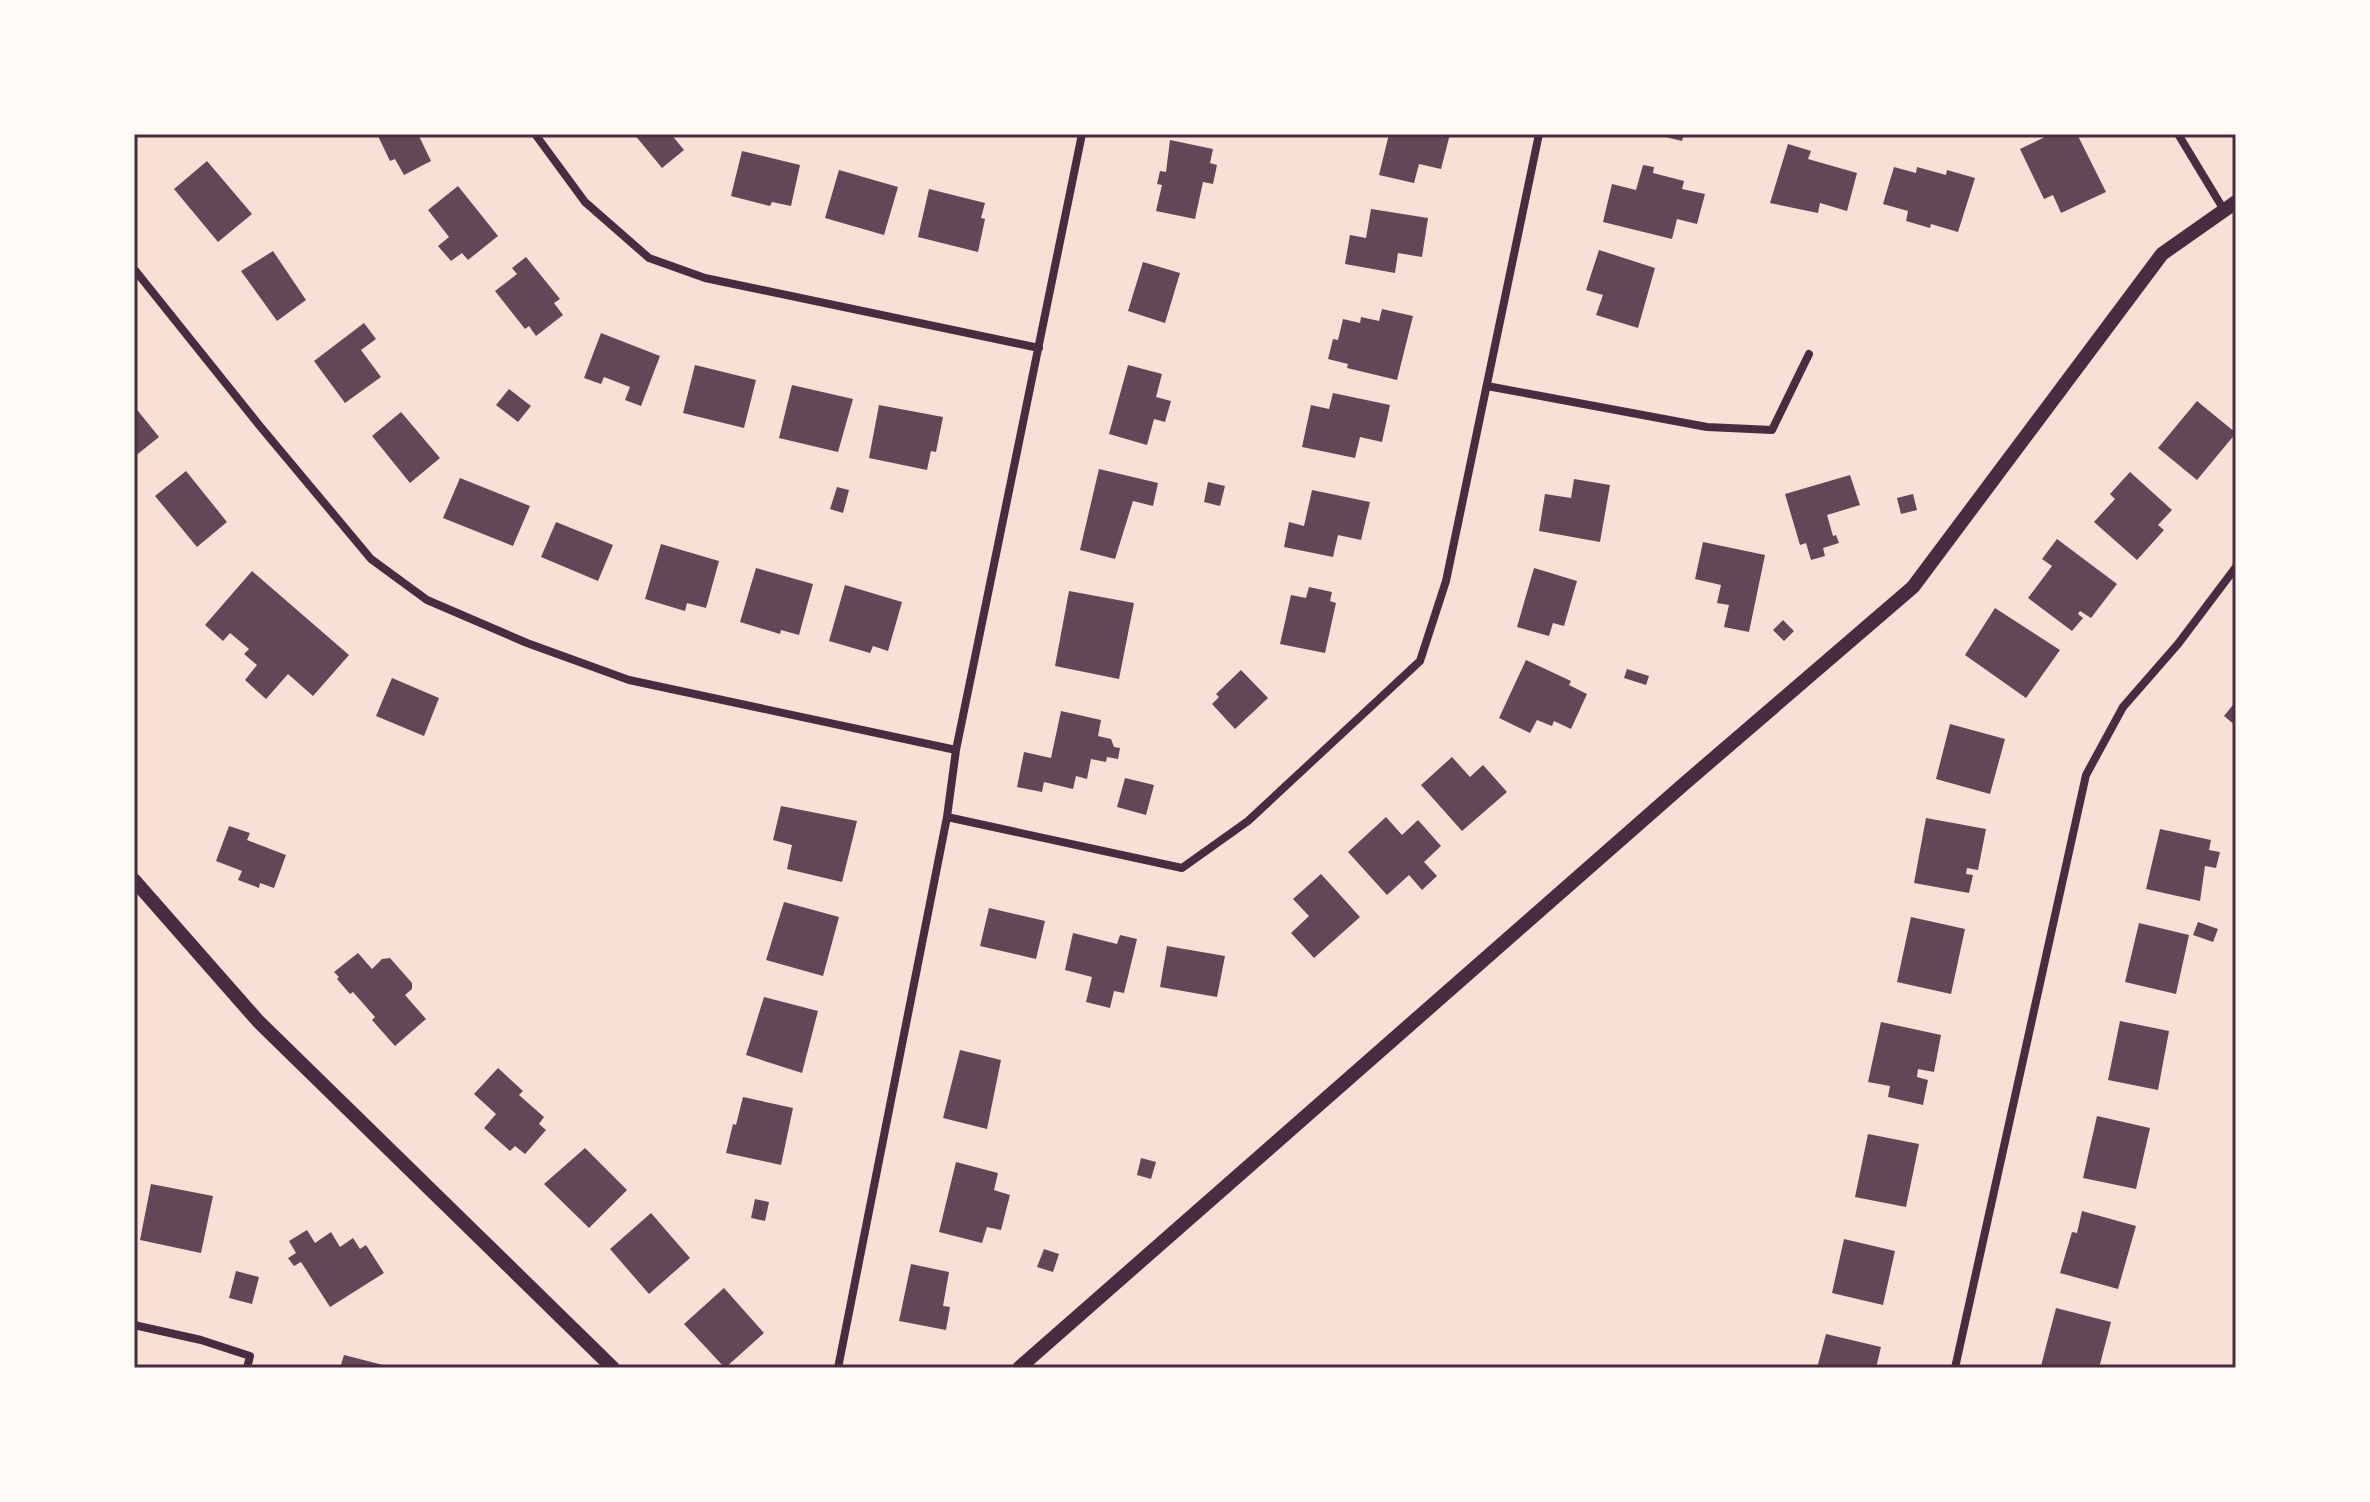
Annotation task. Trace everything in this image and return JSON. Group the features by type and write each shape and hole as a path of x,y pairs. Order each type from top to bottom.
{"street":[{"path":"535,134 585,202 649,258 705,278 1039,348"},
{"path":"838,1368 947,817 956,750 1082,134"},
{"path":"947,817 1182,868 1248,821 1420,661 1446,581 1539,134"},
{"path":"1019,1368 1913,587 2162,254 2230,206 2178,134"},
{"path":"134,269 371,559 427,600 527,643 629,680 956,750"},
{"path":"1487,386 1707,427 1772,430 1809,354"},
{"path":"1955,1368 2086,775 2123,707 2178,644 2236,567"},
{"path":"134,880 258,1021 613,1368"},
{"path":"134,1325 201,1340 250,1356 247,1368"}],"building":[{"path":"377,134 418,134 431,161 404,175 395,159 390,161"},
{"path":"634,134 671,134 684,150 662,168"},
{"path":"1389,134 1450,134 1441,169 1419,164 1414,183 1379,175"},
{"path":"1653,134 1684,134 1682,141"},
{"path":"2051,134 2077,134 2106,192 2061,213 2053,195 2044,199 2020,149"},
{"path":"1170,140 1213,149 1210,163 1217,165 1213,184 1203,182 1195,219 1156,211 1162,185 1157,184 1160,171 1166,172"},
{"path":"1788,144 1811,151 1808,159 1857,173 1847,211 1820,203 1818,213 1770,203"},
{"path":"742,151 800,165 791,206 772,202 770,206 731,196"},
{"path":"207,161 252,214 218,242 174,189"},
{"path":"1643,165 1654,167 1653,173 1684,181 1682,189 1705,194 1697,224 1677,219 1672,239 1603,222 1612,184 1636,190"},
{"path":"1894,167 1916,173 1917,167 1946,175 1947,170 1975,178 1958,232 1906,221 1908,211 1883,204"},
{"path":"839,170 898,187 884,235 825,218"},
{"path":"458,186 498,236 468,260 462,253 451,261 438,246 449,237 428,210"},
{"path":"929,189 985,203 978,252 918,237"},
{"path":"1371,209 1428,218 1422,257 1398,253 1395,273 1345,264 1350,235 1366,238"},
{"path":"1599,250 1655,268 1638,328 1596,315 1603,295 1586,290"},
{"path":"273,251 306,300 277,321 241,271"},
{"path":"526,257 560,299 554,303 563,315 536,336 529,326 525,329 495,291 517,274 512,268"},
{"path":"1143,262 1180,273 1165,323 1128,311"},
{"path":"1382,309 1413,316 1397,380 1347,368 1348,364 1328,359 1333,339 1338,340 1343,319 1360,323 1361,317 1379,321"},
{"path":"364,323 376,339 361,350 381,377 345,403 314,361"},
{"path":"601,333 660,356 641,406 625,400 630,387 604,377 601,384 584,378"},
{"path":"695,365 756,380 744,428 683,413"},
{"path":"1128,365 1162,374 1156,397 1171,401 1165,422 1154,419 1147,445 1109,434"},
{"path":"792,385 853,399 838,452 779,438"},
{"path":"509,389 531,406 518,422 496,405"},
{"path":"1333,393 1390,405 1382,442 1360,437 1355,458 1302,447 1311,405 1329,409"},
{"path":"2197,401 2236,433 2197,480 2158,448"},
{"path":"879,405 943,417 936,452 931,451 927,470 869,458"},
{"path":"134,406 159,437 134,457"},
{"path":"401,412 440,458 410,483 372,436"},
{"path":"1099,469 1158,483 1153,506 1133,501 1115,559 1080,550"},
{"path":"186,471 227,522 197,547 155,496"},
{"path":"2130,472 2172,510 2158,525 2164,530 2137,560 2094,522 2115,499 2110,494"},
{"path":"1850,475 1860,505 1827,515 1833,536 1836,535 1839,543 1823,548 1825,556 1811,560 1806,543 1800,545 1785,494"},
{"path":"460,478 530,506 513,546 443,518"},
{"path":"1574,479 1610,485 1600,542 1539,531 1545,494 1571,498"},
{"path":"1208,482 1225,486 1220,506 1204,502"},
{"path":"837,487 849,490 843,513 830,509"},
{"path":"1312,490 1370,502 1361,540 1338,535 1333,557 1284,547 1289,522 1304,526"},
{"path":"1913,494 1917,510 1901,514 1897,498"},
{"path":"556,522 613,545 598,581 541,557"},
{"path":"2057,539 2117,584 2091,618 2080,611 2078,614 2083,618 2072,631 2028,598 2052,566 2042,559"},
{"path":"1703,542 1765,555 1749,632 1724,627 1729,605 1717,603 1721,585 1695,579"},
{"path":"661,544 719,561 706,608 687,603 685,611 645,599"},
{"path":"756,568 813,584 799,635 781,630 780,634 740,622"},
{"path":"1534,568 1577,581 1564,626 1553,623 1549,636 1517,627"},
{"path":"252,571 349,655 313,696 288,674 266,699 245,680 257,665 244,654 249,649 230,633 223,641 205,625"},
{"path":"845,585 902,602 888,651 873,646 870,653 829,641"},
{"path":"1309,587 1332,592 1330,601 1336,603 1325,653 1280,644 1291,595 1306,598"},
{"path":"1069,591 1134,603 1119,679 1055,666"},
{"path":"1995,608 2060,650 2026,698 1965,655"},
{"path":"1783,620 1794,631 1784,641 1773,630"},
{"path":"1526,660 1571,681 1569,685 1587,694 1571,729 1554,721 1552,726 1537,720 1530,733 1499,718"},
{"path":"1627,669 1649,676 1646,685 1624,678"},
{"path":"1241,670 1268,698 1235,729 1212,704 1219,697 1216,694"},
{"path":"392,678 439,698 424,736 376,716"},
{"path":"2236,701 2236,726 2224,716"},
{"path":"1061,711 1101,720 1098,736 1111,739 1114,747 1120,748 1118,759 1107,757 1106,762 1091,759 1087,779 1076,776 1073,789 1044,782 1042,792 1017,787 1024,752 1051,758"},
{"path":"1950,724 2005,739 1990,794 1936,779"},
{"path":"1452,757 1470,777 1483,765 1507,792 1462,831 1421,785"},
{"path":"1125,778 1154,785 1146,815 1117,807"},
{"path":"781,806 857,821 842,882 787,869 792,845 773,840"},
{"path":"1386,817 1402,835 1418,820 1441,846 1424,862 1437,876 1422,890 1409,875 1387,895 1348,852"},
{"path":"1926,818 1986,829 1978,870 1967,868 1966,874 1973,875 1969,893 1914,883"},
{"path":"229,826 250,833 247,840 286,855 274,888 260,883 259,888 238,880 242,871 216,861"},
{"path":"2160,829 2211,840 2209,850 2220,852 2216,868 2205,866 2200,901 2146,889"},
{"path":"1321,874 1360,917 1314,958 1291,933 1309,916 1293,899"},
{"path":"784,902 839,917 823,976 766,960"},
{"path":"989,908 1045,921 1036,959 980,946"},
{"path":"1911,917 1965,929 1951,994 1897,982"},
{"path":"2198,922 2218,929 2213,942 2193,935"},
{"path":"2139,923 2189,935 2176,994 2125,982"},
{"path":"1073,933 1117,944 1120,935 1137,939 1124,993 1114,991 1110,1008 1086,1002 1092,977 1065,970"},
{"path":"1167,946 1225,956 1217,997 1160,987"},
{"path":"358,953 372,969 382,959 390,958 412,983 412,989 405,995 426,1019 395,1046 372,1020 375,1017 353,992 350,994 334,972"},
{"path":"764,997 818,1011 802,1073 746,1055"},
{"path":"2120,1021 2169,1031 2158,1090 2108,1080"},
{"path":"1881,1022 1941,1035 1934,1072 1918,1069 1917,1077 1928,1080 1923,1105 1888,1097 1890,1086 1868,1082"},
{"path":"960,1050 1001,1060 987,1129 943,1118"},
{"path":"498,1068 523,1091 519,1095 544,1117 539,1124 546,1130 525,1154 515,1146 510,1151 484,1128 496,1114 474,1094"},
{"path":"743,1097 793,1108 781,1165 726,1153"},
{"path":"2097,1116 2150,1128 2136,1189 2083,1178"},
{"path":"1868,1134 1919,1144 1906,1207 1855,1197"},
{"path":"585,1148 627,1190 589,1228 544,1184"},
{"path":"1141,1158 1156,1162 1151,1179 1137,1175"},
{"path":"956,1162 998,1173 994,1190 1010,1195 1001,1230 987,1227 982,1243 939,1232"},
{"path":"151,1184 213,1196 201,1253 140,1240"},
{"path":"755,1199 769,1202 765,1221 751,1218"},
{"path":"2082,1211 2136,1226 2118,1289 2060,1273 2072,1232 2077,1233"},
{"path":"651,1213 690,1258 649,1294 610,1249"},
{"path":"307,1230 315,1243 331,1232 340,1247 353,1238 360,1249 366,1245 384,1273 330,1307 301,1262 294,1266 288,1258 296,1253 289,1241"},
{"path":"1844,1239 1895,1251 1883,1305 1832,1293"},
{"path":"1044,1249 1059,1254 1053,1272 1037,1267"},
{"path":"911,1264 949,1272 943,1306 950,1307 946,1330 899,1321"},
{"path":"236,1271 259,1277 252,1304 229,1298"},
{"path":"724,1288 764,1333 725,1368 684,1324"},
{"path":"2056,1308 2111,1322 2099,1368 2041,1366"},
{"path":"1826,1334 1881,1347 1876,1368 1817,1368"},
{"path":"344,1355 391,1367 391,1368 340,1368"}]}
